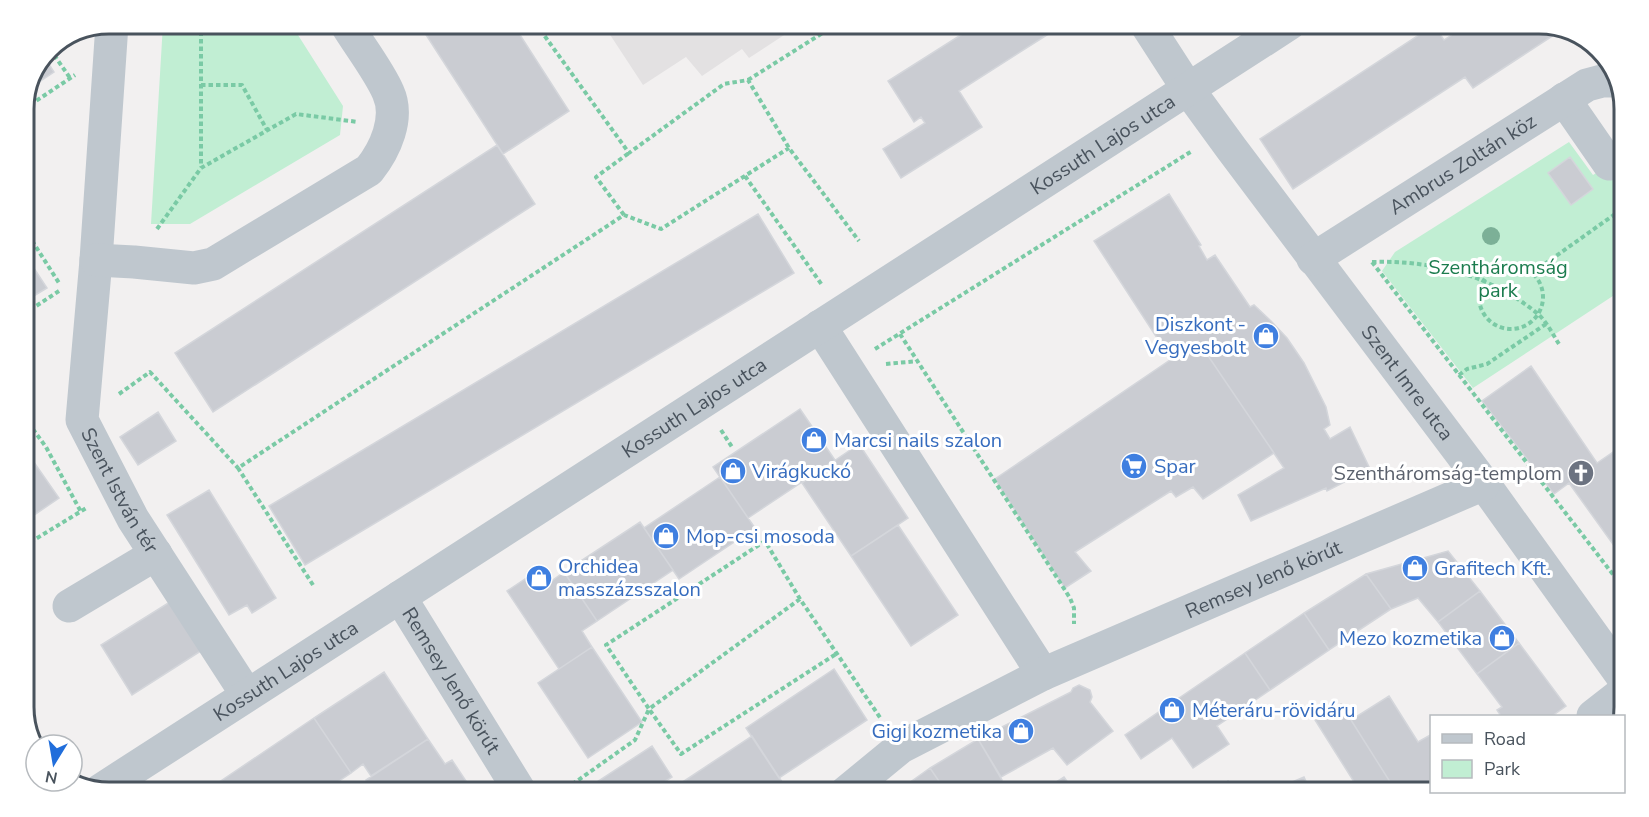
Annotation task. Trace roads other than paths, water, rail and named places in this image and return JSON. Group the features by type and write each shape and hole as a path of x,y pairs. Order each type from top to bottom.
{"street":[{"path":"96,260 194,268 213,264 369,170 382,153 392,114 389,93 352,35"},
{"name":"Szent Imre utca","path":"1153,35 1188,89 1313,259 1484,484 1614,665"},
{"name":"Kossuth Lajos utca","path":"111,782 1272,35"},
{"name":"Szent István tér","path":"110,39 96,260 82,420 133,519 247,695"},
{"name":"Ambrus Zoltán köz","path":"1313,259 1587,85 1609,81"},
{"path":"1564,99 1609,164"},
{"path":"831,319 1043,674"},
{"name":"Remsey Jenő körút","path":"858,782 900,747 1043,674 1484,484"},
{"path":"69,606 156,555"},
{"name":"Remsey Jenő körút","path":"400,597 514,782"},
{"path":"1595,715 1614,700"}],"place":[{"name":"Diszkont - Vegyesbolt","path":"1266,336"},
{"name":"Marcsi nails szalon","path":"814,440"},
{"name":"Spar","path":"1134,466"},
{"name":"Virágkuckó","path":"733,471"},
{"name":"Szentháromság-templom","path":"1581,473"},
{"name":"Mop-csi mosoda","path":"666,536"},
{"name":"Grafitech Kft.","path":"1415,568"},
{"name":"Orchidea masszázsszalon","path":"539,578"},
{"name":"Mezo kozmetika","path":"1502,638"},
{"name":"Méteráru-rövidáru","path":"1172,710"},
{"name":"Gigi kozmetika","path":"1021,731"}],"park label":[{"name":"Szentháromság park","path":"1498,278"}]}
